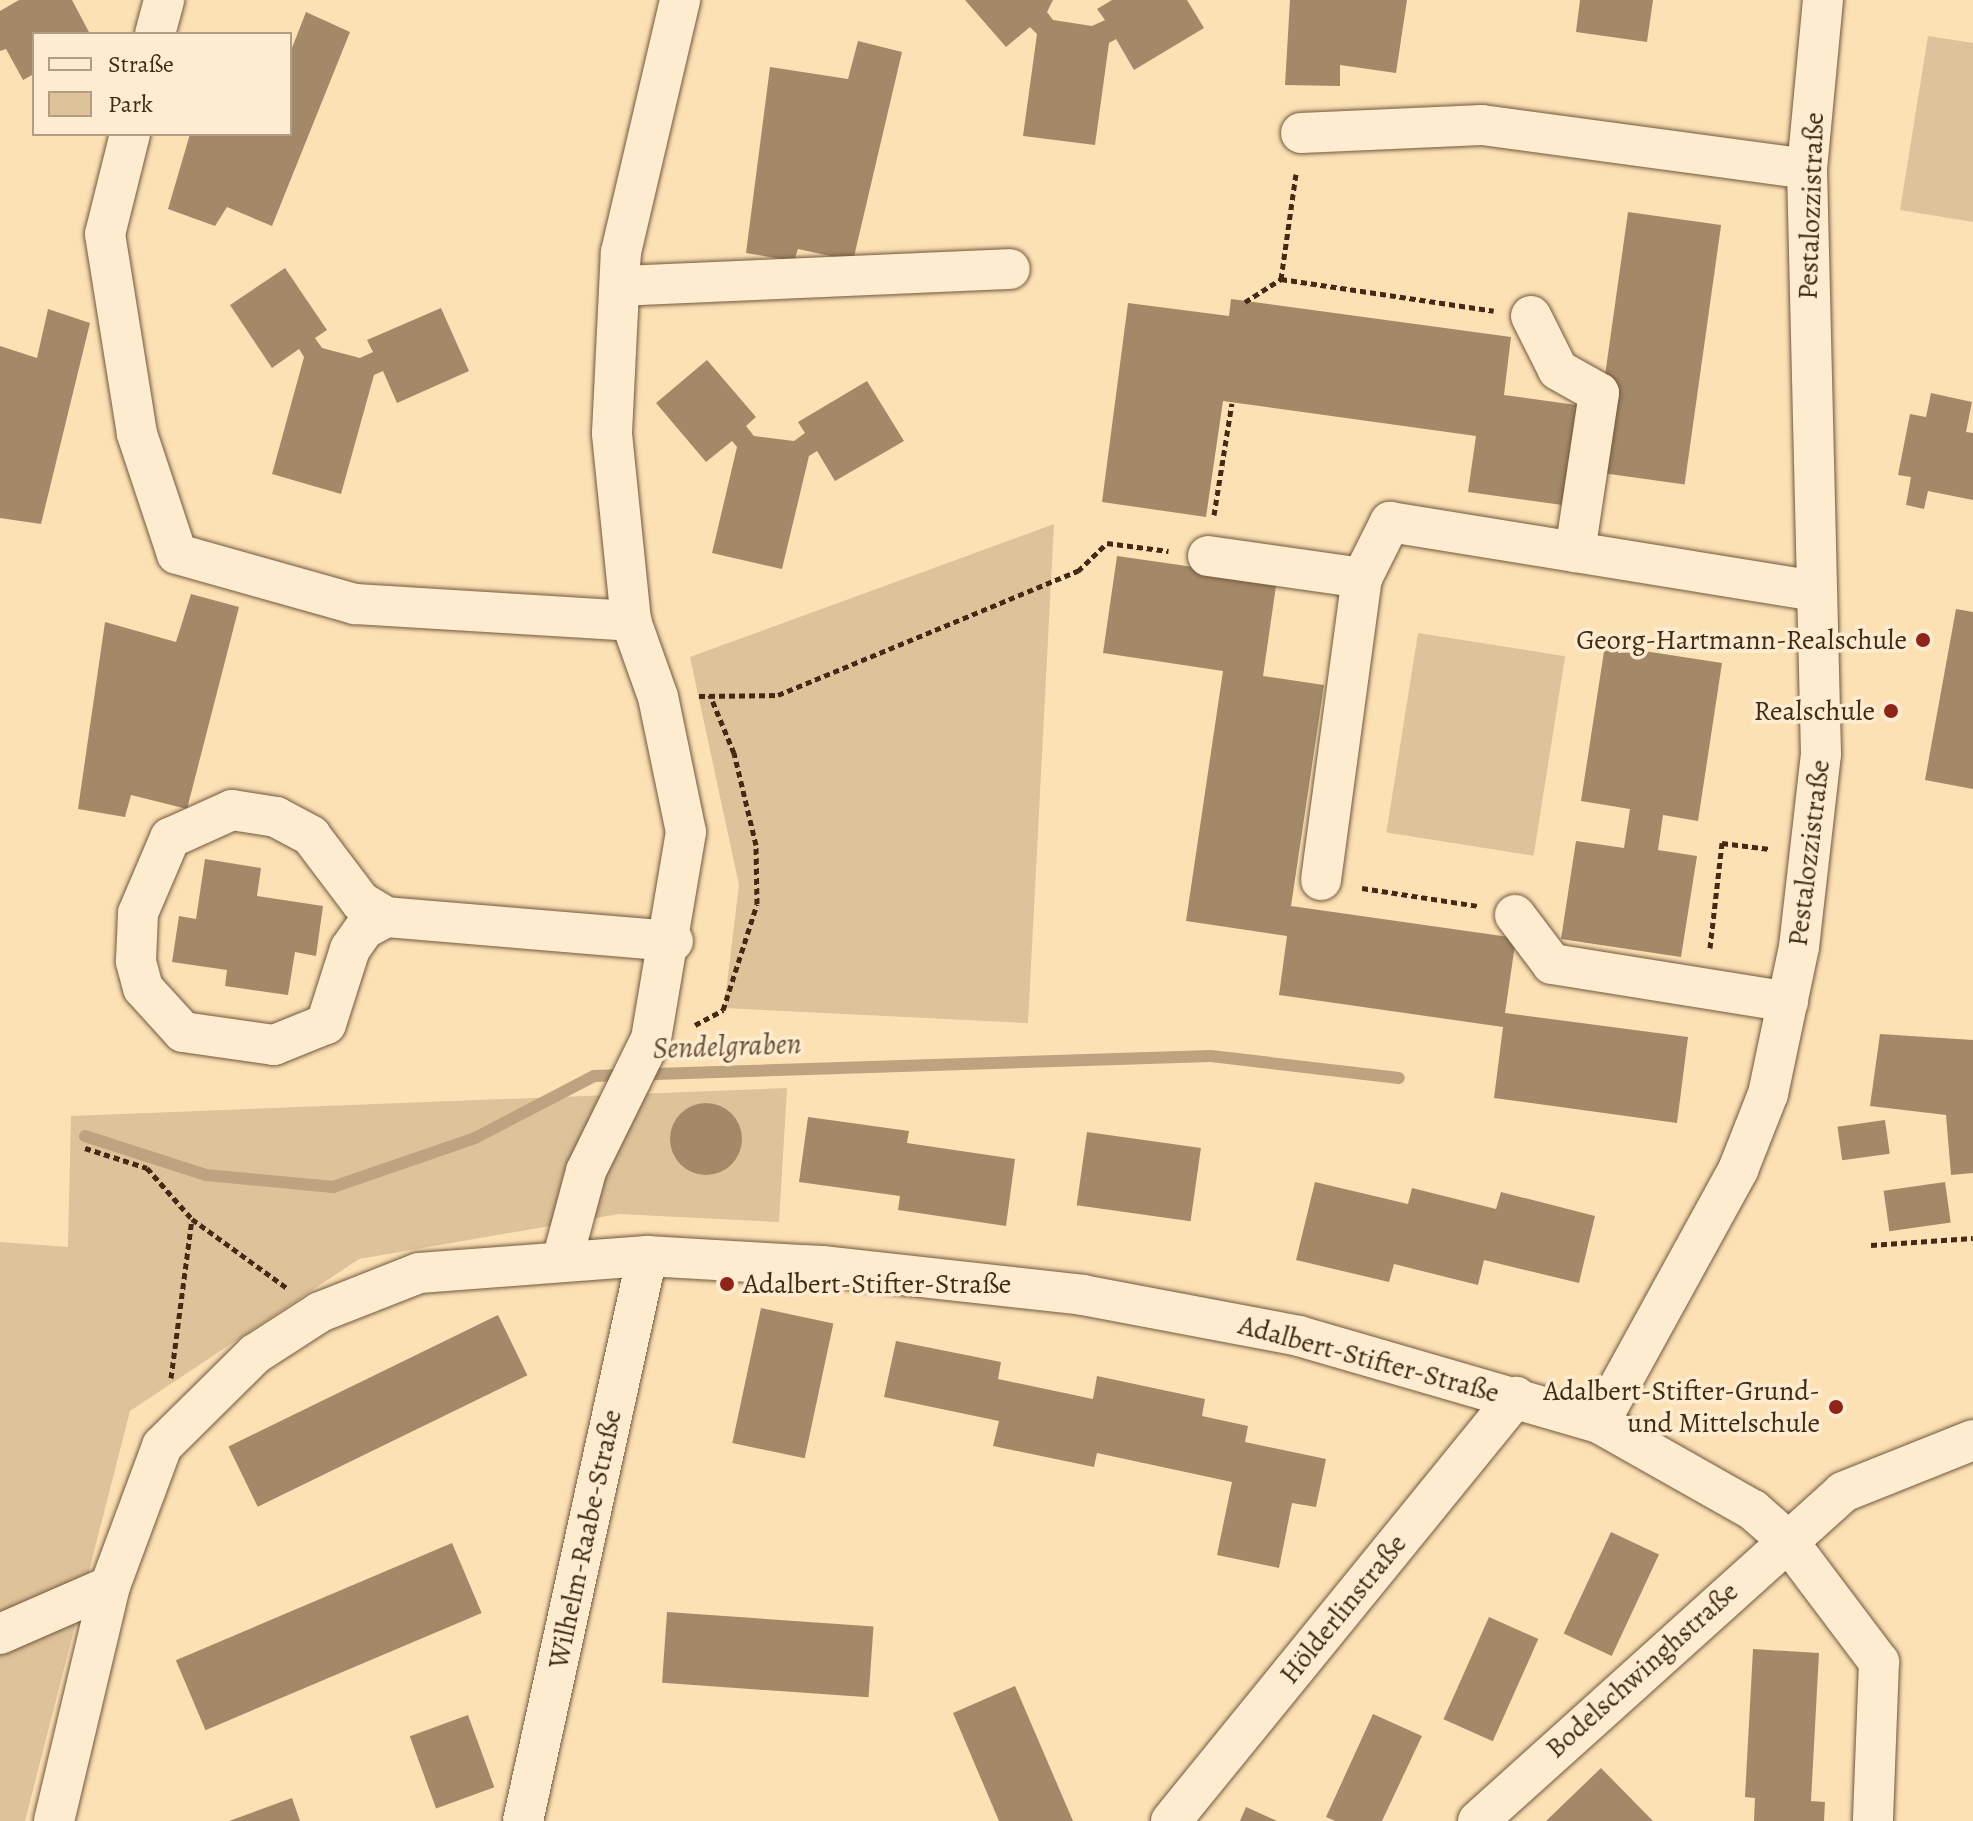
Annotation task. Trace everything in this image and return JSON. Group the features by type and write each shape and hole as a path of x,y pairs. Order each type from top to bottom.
{"street":[{"path":"156,32 164,0"},
{"path":"563,1257 586,1171 631,1091 651,1039 673,941 686,832 658,697 631,621 612,433 620,286 637,173 680,0"},
{"name":"Pestalozzistraße","path":"1599,1423 1738,1170 1768,1094 1788,1002 1812,855 1821,754 1807,169 1823,0"},
{"path":"1301,133 1482,125 1807,169"},
{"path":"130,136 105,234 137,434 177,554 355,604 631,621"},
{"path":"620,286 1010,269"},
{"path":"1531,316 1558,370 1599,393 1575,552"},
{"path":"1321,880 1362,578 1390,522 1815,591"},
{"path":"1208,556 1362,578"},
{"path":"386,917 364,929 350,949 326,1024 274,1045 183,1032 143,988 136,961 138,913 170,838 232,810 276,817 311,836 361,902 386,917 673,941"},
{"path":"1515,915 1552,964 1788,1002"},
{"name":"Adalbert-Stifter-Straße","path":"162,1446 255,1354 320,1312 419,1273 563,1257 647,1256 822,1266 1083,1295 1299,1336 1599,1423 1753,1510 1787,1540 1879,1662 1873,1821"},
{"name":"Wilhelm-Raabe-Straße","path":"523,1821 647,1256"},
{"name":"Hölderlinstraße","path":"1171,1821 1516,1397"},
{"name":"Bodelschwinghstraße","path":"1498,1814 1787,1540 1843,1492 1973,1440"},
{"path":"54,1821 110,1586 162,1446"},
{"path":"0,1634 110,1586"}],"path":[{"path":"1281,279 1301,133"},
{"path":"1245,302 1281,279 1531,316"},
{"path":"658,697 778,695 1078,571 1107,543 1208,556 1232,403"},
{"path":"651,1039 678,1035 723,1010 757,904 756,845 734,753 710,695"},
{"path":"1705,988 1722,843 1812,855"},
{"path":"1373,890 1475,906"},
{"path":"85,1148 147,1168 192,1219 320,1312"},
{"path":"162,1446 192,1219"},
{"path":"1871,1245 1973,1238"}],"green space":[{"path":"1928,36 1973,43 1973,222 1900,210"},
{"path":"1054,524 1028,1023 724,1008 739,885 690,657"},
{"path":"1418,633 1565,656 1534,856 1386,833"},
{"path":"787,1088 779,1222 619,1214 359,1259 130,1411 25,1821 0,1821 0,1242 68,1247 71,1116"}],"building":[{"path":"19,0 72,0 89,32 32,32 32,75 23,80 6,49 0,51 0,11"},
{"path":"965,0 1053,0 1047,12 1053,20 1092,26 1105,20 1097,9 1112,0 1187,0 1204,28 1134,70 1116,39 1109,43 1095,145 1023,136 1037,34 1030,27 1006,47"},
{"path":"1290,0 1407,0 1396,73 1340,65 1340,86 1285,85"},
{"path":"1580,0 1653,0 1647,42 1576,32"},
{"path":"306,12 350,32 272,226 227,207 215,226 168,209 189,136 292,136 292,48"},
{"path":"858,41 902,52 853,261 798,249 794,261 746,253 770,67 848,79"},
{"path":"1628,212 1721,225 1685,485 1592,471"},
{"path":"285,268 327,330 315,338 322,348 360,358 373,352 367,340 441,308 469,371 397,403 383,371 374,375 341,494 272,474 304,357 299,349 272,368 230,305"},
{"path":"1231,299 1511,337 1504,395 1591,407 1577,507 1468,492 1476,436 1223,401 1206,517 1102,502 1128,303 1229,316"},
{"path":"48,309 90,323 41,524 0,518 0,346 37,358"},
{"path":"707,360 756,417 746,426 754,436 794,441 805,433 798,422 867,381 904,441 835,481 817,451 809,456 782,569 712,553 737,447 732,441 706,462 656,403"},
{"path":"1931,393 1972,402 1966,432 1973,433 1973,500 1928,491 1924,509 1906,505 1911,477 1898,475 1910,414 1926,417"},
{"path":"1117,556 1277,579 1263,676 1324,685 1291,906 1516,938 1505,1013 1688,1037 1677,1123 1494,1098 1503,1027 1279,995 1287,936 1186,921 1223,671 1103,653"},
{"path":"191,594 239,607 187,809 131,795 125,817 78,809 105,622 176,642"},
{"path":"1956,609 1973,612 1973,789 1925,780"},
{"path":"1605,645 1722,663 1698,821 1663,815 1658,850 1697,856 1681,957 1561,939 1576,841 1624,848 1630,809 1581,801"},
{"path":"205,859 261,868 257,896 323,906 316,956 295,952 288,995 225,986 227,970 172,962 179,916 196,919"},
{"path":"1880,1034 1973,1040 1973,1173 1951,1175 1946,1115 1870,1106"},
{"path":"706,1103 732,1113 742,1139 732,1165 706,1175 680,1165 670,1139 680,1113"},
{"path":"808,1117 909,1131 907,1143 1015,1159 1006,1226 898,1210 900,1196 799,1182"},
{"path":"1885,1120 1890,1154 1842,1160 1837,1127"},
{"path":"1087,1132 1201,1148 1191,1221 1077,1205"},
{"path":"1315,1182 1408,1204 1412,1188 1496,1209 1501,1192 1595,1216 1579,1283 1484,1260 1478,1285 1394,1264 1389,1282 1296,1260"},
{"path":"1945,1182 1951,1223 1889,1231 1884,1191"},
{"path":"761,1308 833,1323 805,1458 732,1443"},
{"path":"498,1315 527,1375 258,1507 228,1447"},
{"path":"896,1341 1001,1362 998,1379 1093,1399 1097,1376 1205,1399 1202,1416 1248,1426 1245,1442 1326,1459 1316,1507 1292,1503 1279,1568 1217,1555 1232,1482 1097,1453 1094,1467 993,1446 999,1421 884,1397"},
{"path":"1611,1532 1659,1554 1612,1656 1564,1634"},
{"path":"452,1543 482,1613 206,1730 176,1660"},
{"path":"667,1612 873,1626 869,1697 662,1683"},
{"path":"1489,1617 1538,1639 1493,1741 1443,1719"},
{"path":"1753,1649 1819,1653 1811,1801 1825,1802 1824,1821 1754,1821 1755,1798 1745,1797"},
{"path":"1015,1686 1073,1821 999,1821 953,1713"},
{"path":"1373,1714 1422,1736 1382,1821 1335,1821 1326,1817"},
{"path":"468,1715 494,1787 436,1809 410,1736"},
{"path":"1601,1768 1653,1821 1546,1821"},
{"path":"292,1798 300,1821 229,1821"},
{"path":"1246,1807 1277,1821 1240,1821"}],"waterway":[{"name":"Sendelgraben","path":"85,1136 206,1175 333,1187 475,1138 594,1076 1211,1056 1399,1078"}],"place":[{"name":"Georg-Hartmann-Realschule","path":"1923,640"},
{"name":"Realschule","path":"1891,711"},
{"name":"Adalbert-Stifter-Straße","path":"727,1284"},
{"name":"Adalbert-Stifter-Grund- und Mittelschule","path":"1836,1407"}]}
